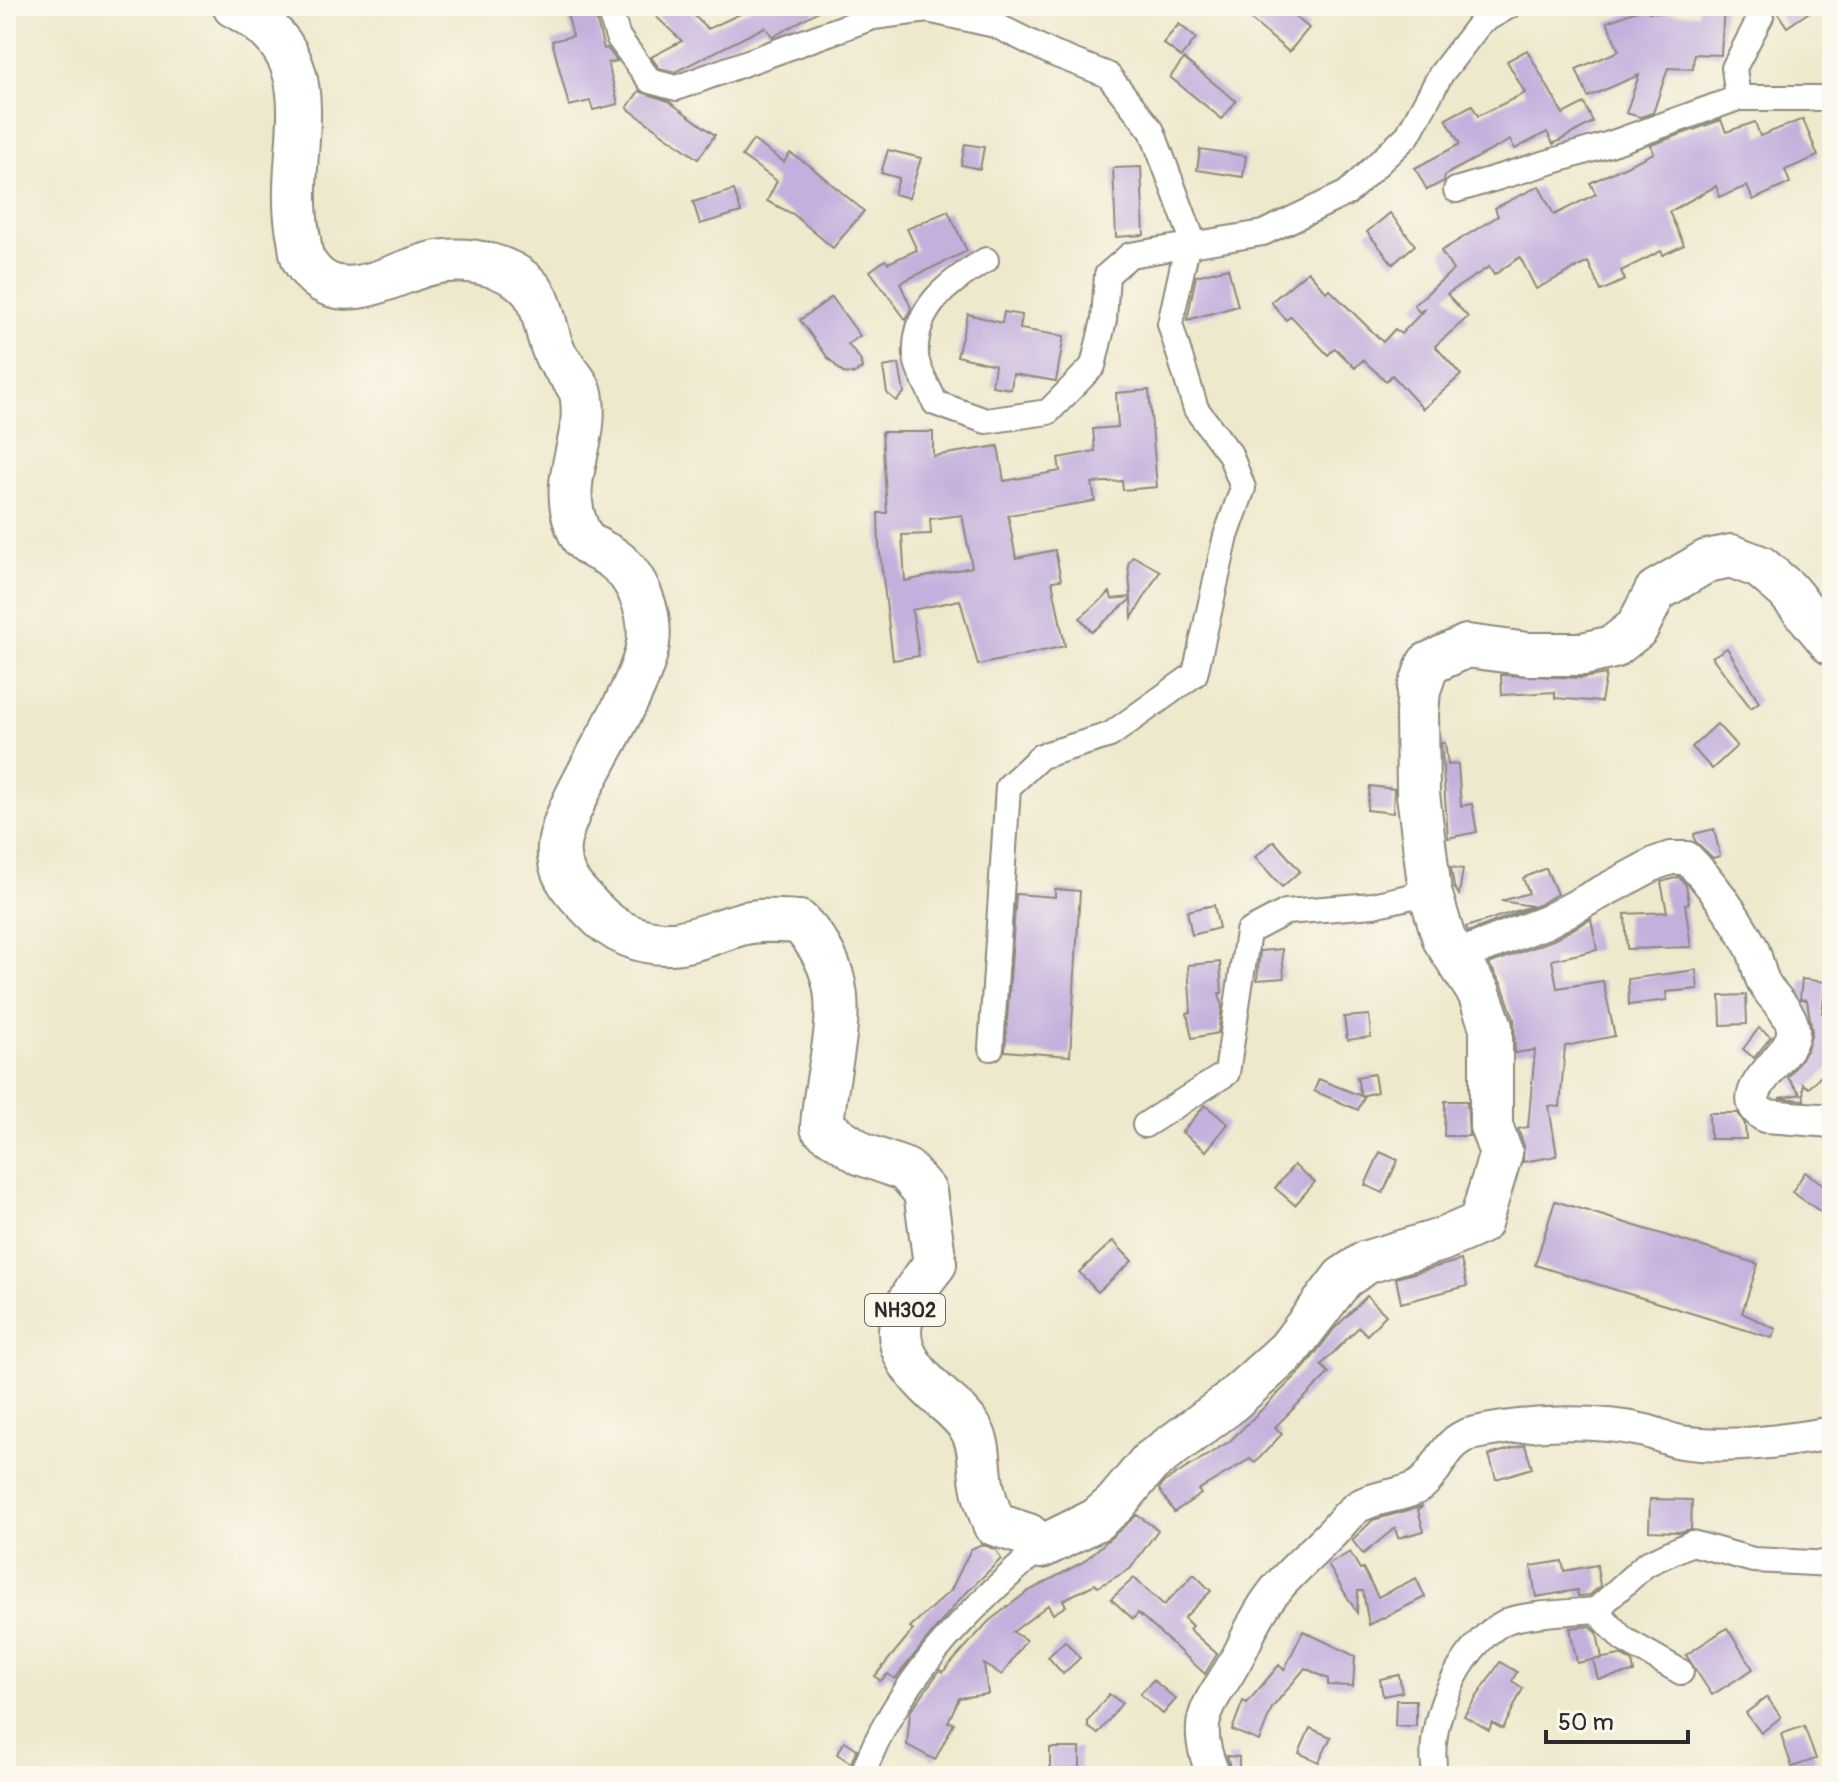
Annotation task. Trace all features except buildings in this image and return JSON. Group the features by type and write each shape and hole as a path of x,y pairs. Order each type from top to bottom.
{"highway":[{"name":"NH302","path":"234,6 263,21 280,44 298,87 301,134 294,213 303,261 330,286 353,289 432,263 472,262 506,269 537,297 555,353 582,394 582,423 568,502 581,539 616,560 634,581 645,605 648,643 611,736 558,836 559,860 573,891 620,934 670,943 722,932 740,924 799,922 825,952 835,979 839,1025 824,1091 822,1127 862,1154 906,1170 925,1192 935,1264 908,1298 899,1333 907,1365 958,1411 973,1431 980,1456 982,1488 994,1524 1028,1535 1041,1547"},
{"path":"1041,1547 1096,1520 1115,1504 1150,1462 1226,1406 1288,1350 1343,1278 1367,1262 1441,1240 1480,1223 1501,1153 1491,1126 1491,1027 1479,993 1444,939 1430,892 1418,794 1419,690 1428,664 1448,652 1467,646 1528,654 1583,654 1613,647 1637,628 1656,591 1707,561 1731,556 1760,567 1787,590 1832,644"}],"street":[{"path":"608,6 618,37 650,81 676,88 873,17 928,10 995,25 1054,54 1108,75 1152,131 1190,233 1170,324 1196,409 1230,454 1243,488 1226,536 1195,674 1110,735 1041,756 1008,787 991,1048"},
{"path":"986,260 962,274 926,307 916,357 935,403 986,421 1048,412 1093,366 1104,320 1107,275 1130,255 1189,248 1263,233 1347,193 1408,135 1441,74 1481,22 1509,6"},
{"path":"1738,98 1734,68 1761,16 1753,6"},
{"path":"1456,190 1610,144 1738,98 1832,98"},
{"path":"1455,957 1546,922 1656,863 1671,858 1687,858 1728,911 1753,950 1763,983 1789,1016 1794,1030 1791,1046 1761,1080 1753,1094 1754,1104 1765,1116 1832,1121"},
{"path":"1145,1125 1227,1073 1248,932 1286,912 1373,905 1430,892"},
{"path":"1214,1776 1200,1737 1202,1721 1229,1678 1255,1618 1277,1584 1355,1508 1423,1483 1446,1451 1468,1435 1526,1426 1608,1426 1646,1431 1680,1442 1766,1441 1832,1433"},
{"path":"1436,1776 1436,1733 1450,1684 1471,1648 1506,1621 1596,1610 1646,1564 1692,1543 1753,1560 1832,1564"},
{"path":"862,1776 888,1718 931,1657 967,1615 1041,1547"},
{"path":"1596,1610 1623,1639 1681,1672"}]}
